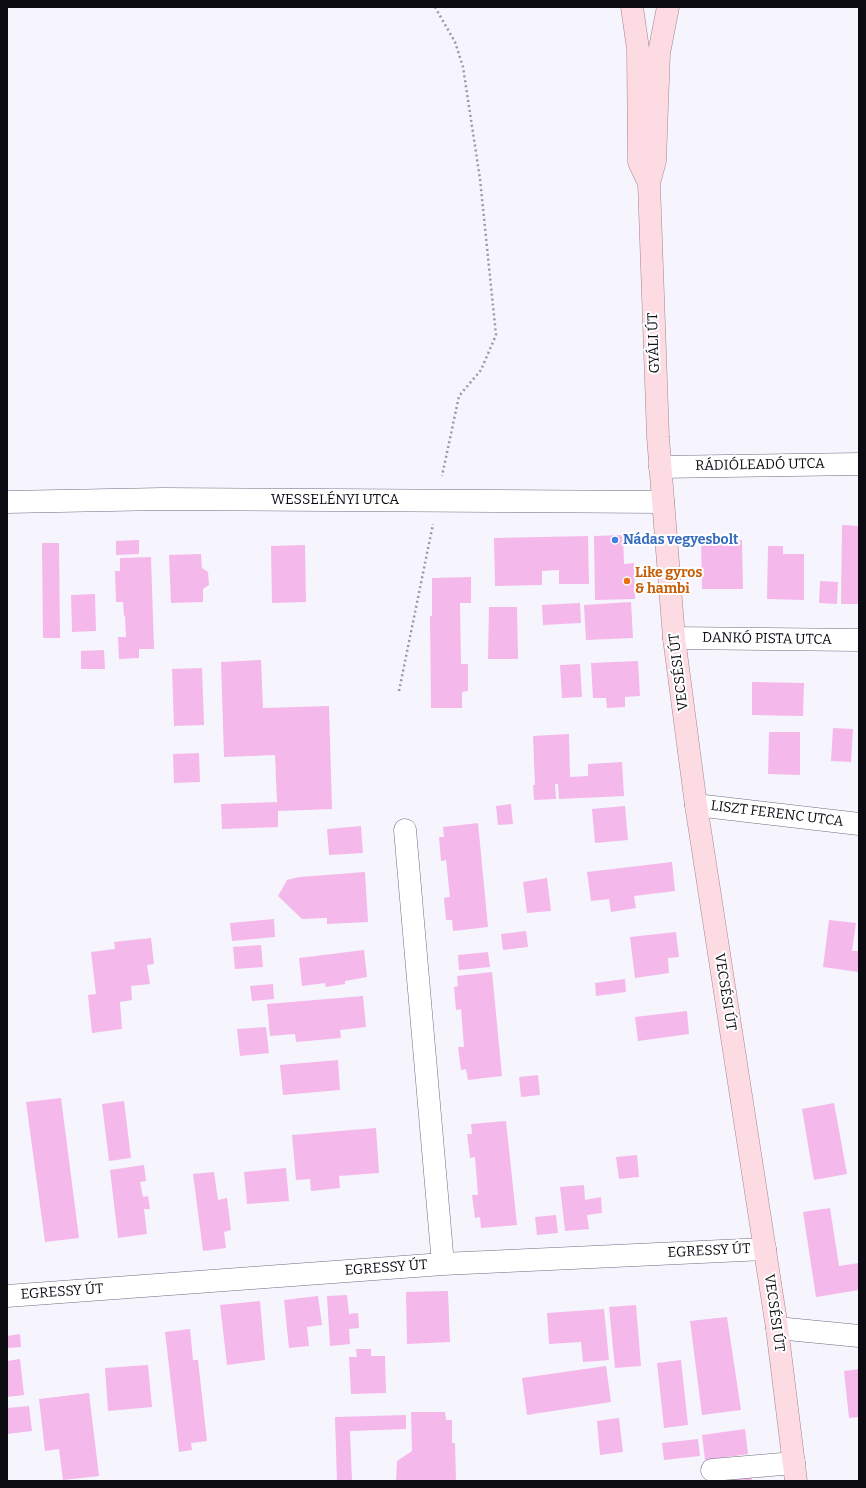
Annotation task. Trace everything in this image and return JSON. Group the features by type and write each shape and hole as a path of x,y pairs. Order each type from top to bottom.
{"main road":[{"name":"GYÁLI ÚT","path":"632,7 638,49 640,162 649,183"},
{"name":"GYÁLI ÚT","path":"663,502 660,467 649,183 655,161 659,53 668,7"},
{"name":"VECSÉSI ÚT","path":"663,502 674,638 696,805 777,1328 795,1472"}],"street":[{"name":"RÁDIÓLEADÓ UTCA","path":"660,467 859,464"},
{"name":"WESSELÉNYI UTCA","path":"7,502 170,499 663,502"},
{"name":"DANKÓ PISTA UTCA","path":"674,638 859,640"},
{"name":"LISZT FERENC UTCA","path":"696,805 859,824"},
{"path":"406,830 443,1264"},
{"name":"EGRESSY ÚT","path":"7,1296 443,1264 765,1249"},
{"path":"777,1328 859,1336"},
{"path":"712,1470 795,1472"}],"path":[{"path":"434,7 455,42 463,67 480,179 496,335 481,370 458,396 441,481"},
{"path":"399,691 433,520"}],"building":[{"path":"842,525 859,526 859,604 841,604"},
{"path":"623,535 624,564 634,563 635,599 595,600 594,536"},
{"path":"588,536 589,584 559,584 559,570 542,571 542,585 495,586 494,538"},
{"path":"139,540 139,554 116,555 116,541"},
{"path":"701,540 742,540 743,589 702,589"},
{"path":"42,543 59,543 60,638 43,638"},
{"path":"305,545 306,602 272,603 271,546"},
{"path":"768,546 783,546 783,554 804,554 804,600 767,599"},
{"path":"201,554 202,568 208,572 209,585 203,589 203,602 171,603 169,555"},
{"path":"151,557 154,649 139,649 139,658 119,659 118,637 126,637 123,602 116,602 115,571 120,571 120,558"},
{"path":"471,577 471,603 460,603 461,664 468,664 468,691 462,692 462,708 431,708 430,616 432,616 432,578"},
{"path":"820,581 838,582 837,604 819,603"},
{"path":"95,594 96,631 72,632 71,595"},
{"path":"631,602 633,638 586,640 584,605"},
{"path":"580,603 581,623 543,625 542,605"},
{"path":"489,607 517,607 518,659 488,659"},
{"path":"104,650 105,669 81,669 81,651"},
{"path":"261,660 263,708 329,706 332,809 278,811 278,827 222,829 221,804 277,802 275,755 224,757 221,662"},
{"path":"638,661 640,696 625,697 625,707 607,708 606,698 593,698 591,663"},
{"path":"580,664 582,697 562,698 560,665"},
{"path":"202,668 204,725 174,726 172,669"},
{"path":"752,682 804,683 803,716 752,715"},
{"path":"833,728 853,729 851,762 831,761"},
{"path":"769,732 800,732 800,775 768,774"},
{"path":"569,734 570,777 588,776 588,764 622,762 624,796 559,799 558,784 555,784 556,799 534,800 533,785 535,785 533,736"},
{"path":"199,753 200,782 174,783 173,754"},
{"path":"511,804 513,824 498,825 496,806"},
{"path":"625,806 628,840 595,843 592,809"},
{"path":"478,823 488,927 453,931 452,920 446,920 444,898 450,897 446,860 441,861 439,837 444,837 443,827"},
{"path":"361,826 363,853 329,855 327,829"},
{"path":"672,862 675,891 634,896 636,908 611,912 609,899 591,901 587,872"},
{"path":"365,872 368,922 327,924 327,918 302,919 278,896 287,880 299,877"},
{"path":"547,878 551,911 527,913 523,882"},
{"path":"274,919 275,937 232,941 230,923"},
{"path":"829,920 856,923 852,951 859,951 859,972 823,967"},
{"path":"526,931 528,947 503,950 501,934"},
{"path":"676,932 679,957 668,958 669,973 635,978 630,937"},
{"path":"151,938 154,964 147,965 150,984 131,986 132,1000 120,1002 122,1029 92,1033 88,995 96,994 91,952 115,949 114,942"},
{"path":"261,945 263,967 235,969 233,947"},
{"path":"364,950 367,977 345,981 345,984 326,987 325,983 302,986 299,958"},
{"path":"488,952 490,967 459,970 458,955"},
{"path":"492,972 502,1076 468,1080 466,1069 461,1070 458,1047 464,1047 461,1009 456,1010 454,987 458,986 457,976"},
{"path":"625,979 626,992 596,996 595,983"},
{"path":"273,984 274,999 252,1001 250,986"},
{"path":"363,996 366,1027 340,1030 341,1038 296,1042 295,1034 270,1036 267,1004"},
{"path":"687,1011 689,1034 638,1041 635,1017"},
{"path":"266,1027 269,1053 240,1056 237,1029"},
{"path":"338,1060 340,1090 283,1095 280,1065"},
{"path":"538,1075 540,1095 521,1097 519,1077"},
{"path":"61,1098 79,1238 45,1242 26,1102"},
{"path":"124,1101 131,1158 109,1161 102,1104"},
{"path":"834,1103 847,1174 814,1180 802,1109"},
{"path":"506,1121 517,1225 481,1228 480,1217 475,1218 472,1195 478,1195 475,1157 470,1158 467,1134 472,1134 471,1124"},
{"path":"376,1128 379,1173 339,1176 340,1188 311,1191 310,1179 296,1180 292,1135"},
{"path":"637,1155 639,1177 619,1179 616,1157"},
{"path":"144,1165 146,1181 140,1182 143,1197 148,1196 150,1209 144,1209 147,1234 118,1238 110,1170"},
{"path":"286,1168 289,1201 247,1204 244,1172"},
{"path":"214,1172 218,1200 227,1198 231,1230 224,1232 226,1248 203,1251 193,1174"},
{"path":"584,1185 585,1200 601,1197 602,1213 587,1215 589,1229 565,1231 560,1187"},
{"path":"830,1208 839,1266 859,1263 859,1290 816,1297 803,1212"},
{"path":"556,1215 558,1233 537,1235 535,1217"},
{"path":"448,1291 450,1342 407,1344 406,1292"},
{"path":"347,1295 349,1314 358,1313 359,1328 349,1329 350,1344 330,1346 327,1296"},
{"path":"318,1296 322,1325 307,1327 309,1346 289,1348 284,1300"},
{"path":"260,1301 265,1360 227,1365 220,1305"},
{"path":"636,1305 641,1366 615,1368 609,1307"},
{"path":"604,1309 609,1360 583,1362 581,1342 549,1344 547,1313"},
{"path":"727,1317 741,1410 702,1415 690,1321"},
{"path":"190,1329 193,1360 198,1360 207,1441 191,1443 192,1450 179,1452 165,1332"},
{"path":"20,1334 21,1347 7,1348 7,1336"},
{"path":"356,1349 371,1349 371,1356 385,1356 386,1393 351,1394 349,1357 357,1357"},
{"path":"20,1359 24,1395 7,1397 7,1361"},
{"path":"681,1360 688,1425 664,1428 657,1363"},
{"path":"148,1365 152,1407 108,1411 105,1368"},
{"path":"606,1366 611,1402 527,1415 522,1378"},
{"path":"859,1369 859,1417 849,1418 844,1371"},
{"path":"89,1393 99,1476 63,1480 59,1449 45,1451 39,1399"},
{"path":"29,1406 32,1431 7,1434 7,1408"},
{"path":"411,1412 445,1412 446,1420 452,1420 452,1443 455,1443 456,1481 396,1481 397,1461 412,1451"},
{"path":"406,1415 406,1429 350,1431 352,1481 337,1481 335,1417"},
{"path":"619,1418 623,1452 600,1455 597,1421"},
{"path":"745,1429 748,1454 705,1460 702,1435"},
{"path":"698,1439 700,1456 664,1460 662,1443"},
{"path":"751,1474 752,1481 707,1481 718,1478"}],"place":[{"name":"Nádas vegyesbolt","path":"615,540"},
{"name":"Like gyros & hambi","path":"627,581"}]}
